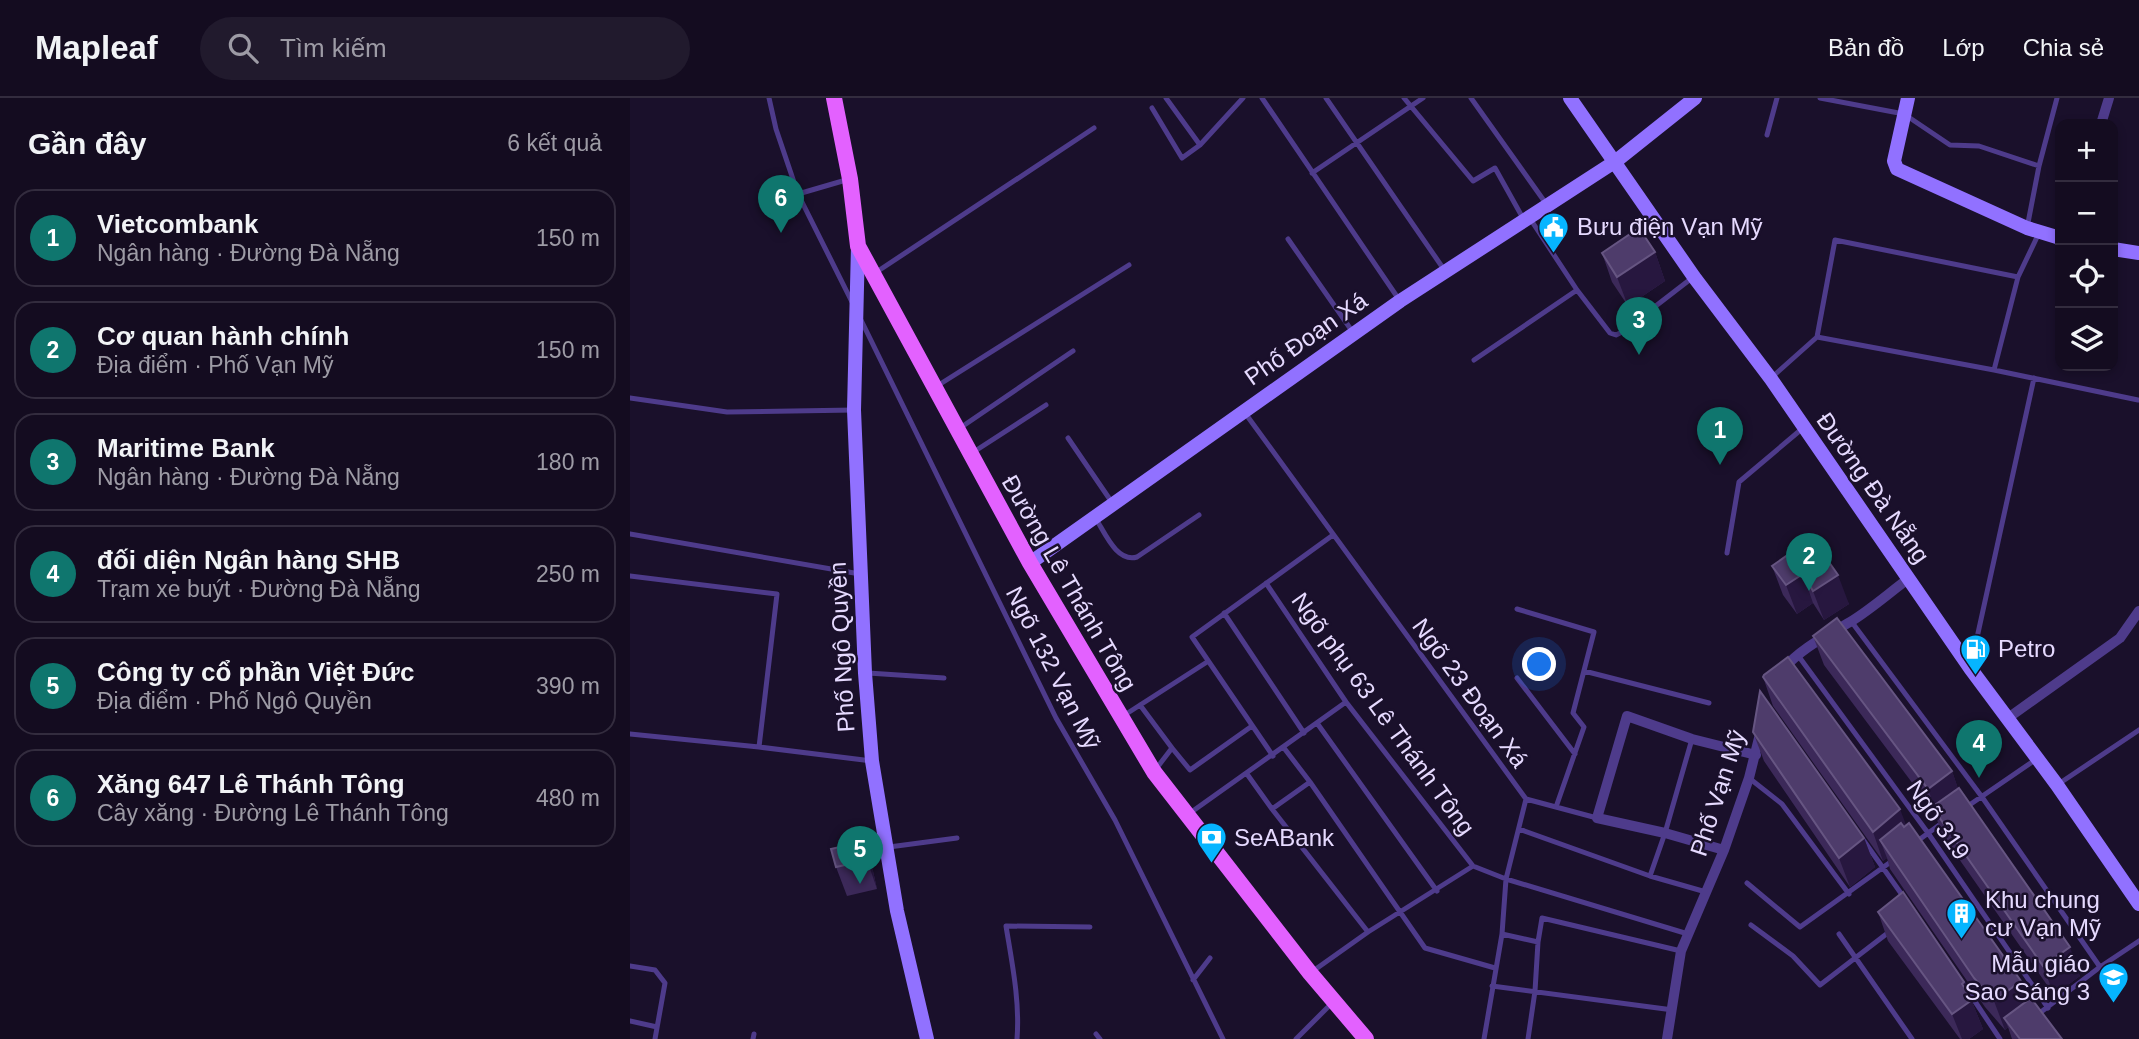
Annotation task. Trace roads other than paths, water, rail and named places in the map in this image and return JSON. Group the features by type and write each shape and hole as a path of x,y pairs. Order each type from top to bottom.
{"main road":[{"name":"Đường Lê Thánh Tông","path":"834,98 858,246 1030,563 1154,772 1310,973 1366,1039"}],"street":[{"name":"Đường Đà Nẵng","path":"1570,98 1694,276 1771,379 1970,668 2057,785 2139,904"},
{"name":"Phố Đoạn Xá","path":"1030,563 1400,301 1616,161 1695,98"},
{"path":"1908,98 1894,161 1897,169 2033,230 2055,237"},
{"path":"2103,119 2109,98"},
{"name":"Phố Ngô Quyền","path":"858,246 854,410 865,673 872,761 897,911 927,1039"},
{"path":"2118,249 2139,253"},
{"path":"1776,682 1781,671 1797,654 1851,621 1908,579"},
{"path":"2008,718 2120,638 2139,611"},
{"path":"1724,849 1597,818 1627,716 1692,739 1756,755"},
{"name":"Phố Vạn Mỹ","path":"1667,1039 1681,951 1724,849 1749,778 1764,718"}],"lane":[{"name":"Ngõ 132 Vạn Mỹ","path":"769,98 776,129 798,194 1056,718 1115,820 1223,1039"},
{"path":"1166,98 1200,145"},
{"path":"1152,108 1182,158 1200,145 1243,98"},
{"path":"1262,98 1400,301"},
{"path":"1326,98 1445,271"},
{"path":"1404,98 1473,181 1494,168 1526,218 1610,333 1616,335 1694,276"},
{"path":"1312,173 1423,98"},
{"path":"1471,98 1547,205"},
{"path":"1767,135 1777,98"},
{"path":"1820,98 1905,114 1950,145 1979,146 2039,166"},
{"path":"1994,370 2033,230 2039,166 2057,98"},
{"path":"873,274 1094,128"},
{"path":"798,194 849,179"},
{"path":"1288,239 1354,334"},
{"path":"1771,379 1817,337 1835,240 2018,277"},
{"path":"935,388 1129,265"},
{"path":"1474,360 1577,290"},
{"path":"1817,337 2138,400"},
{"path":"958,430 1073,351"},
{"path":"1970,668 2034,378"},
{"path":"630,398 727,411 854,410"},
{"path":"971,454 1046,405"},
{"name":"Ngõ 23 Đoạn Xá","path":"1243,411 1526,799 1506,879 1502,934 1484,1039"},
{"path":"1727,552 1739,482 1803,428"},
{"path":"1068,438 1113,504"},
{"path":"1094,517 1119,554 1131,559 1199,515"},
{"path":"630,534 860,573"},
{"path":"1273,756 1192,637 1333,535"},
{"path":"630,576 777,594 759,747"},
{"name":"Ngõ phụ 63 Lê Thánh Tông","path":"1266,583 1346,702 1473,866"},
{"path":"1517,609 1594,632 1573,713 1584,727 1556,807"},
{"path":"1224,613 1304,733"},
{"name":"Ngõ 319","path":"1851,621 1982,797 2100,967"},
{"name":"Ngõ 319","path":"1797,654 1928,833 2048,1008"},
{"path":"1120,717 1208,662"},
{"path":"1584,671 1709,703"},
{"path":"865,673 944,678"},
{"path":"1517,678 1575,754"},
{"path":"1188,815 1346,702"},
{"path":"1140,705 1190,770 1252,726"},
{"path":"1317,723 1437,891"},
{"path":"2057,785 2139,730"},
{"path":"630,734 872,761"},
{"path":"1650,876 1692,739"},
{"path":"1154,772 1172,748"},
{"path":"1284,748 1425,948 1495,968"},
{"path":"1960,811 2036,759"},
{"path":"1247,774 1368,932"},
{"path":"1749,778 1782,804 1849,894"},
{"path":"1272,810 1310,782"},
{"path":"1526,799 1597,818"},
{"path":"1910,847 1950,819"},
{"path":"1519,829 1650,876 1706,892"},
{"path":"1859,835 1906,901"},
{"path":"886,848 957,838"},
{"path":"1747,883 1800,927 1901,854"},
{"path":"1310,973 1368,932 1473,866 1506,879 1688,934"},
{"path":"1528,1039 1542,918 1681,951"},
{"path":"1751,925 1793,956 1820,985 1895,928"},
{"path":"1017,1039 1019,1019 1006,926 1090,927"},
{"path":"1502,934 1538,942"},
{"path":"1839,934 1912,1039"},
{"path":"2036,1016 2139,941"},
{"path":"1193,980 1210,958"},
{"path":"630,966 655,970 665,983 655,1039"},
{"path":"1957,975 2000,1039"},
{"path":"1492,986 1673,1010"},
{"path":"1296,1039 1334,1001"},
{"path":"630,1021 657,1027"}],"place":[{"name":"Xăng 647 Lê Thánh Tông","path":"781,233"},
{"name":"Bưu điện Vạn Mỹ","path":"1554,254"},
{"name":"Maritime Bank","path":"1639,355"},
{"name":"Vietcombank","path":"1720,465"},
{"name":"Cơ quan hành chính","path":"1809,591"},
{"name":"Petro","path":"1975,676"},
{"name":"đối diện Ngân hàng SHB","path":"1979,778"},
{"name":"SeABank","path":"1211,865"},
{"name":"Công ty cổ phần Việt Đức","path":"860,884"},
{"name":"Khu chung cư Vạn Mỹ","path":"1962,941"},
{"name":"Mẫu giáo Sao Sáng 3","path":"2113,1005"}]}
